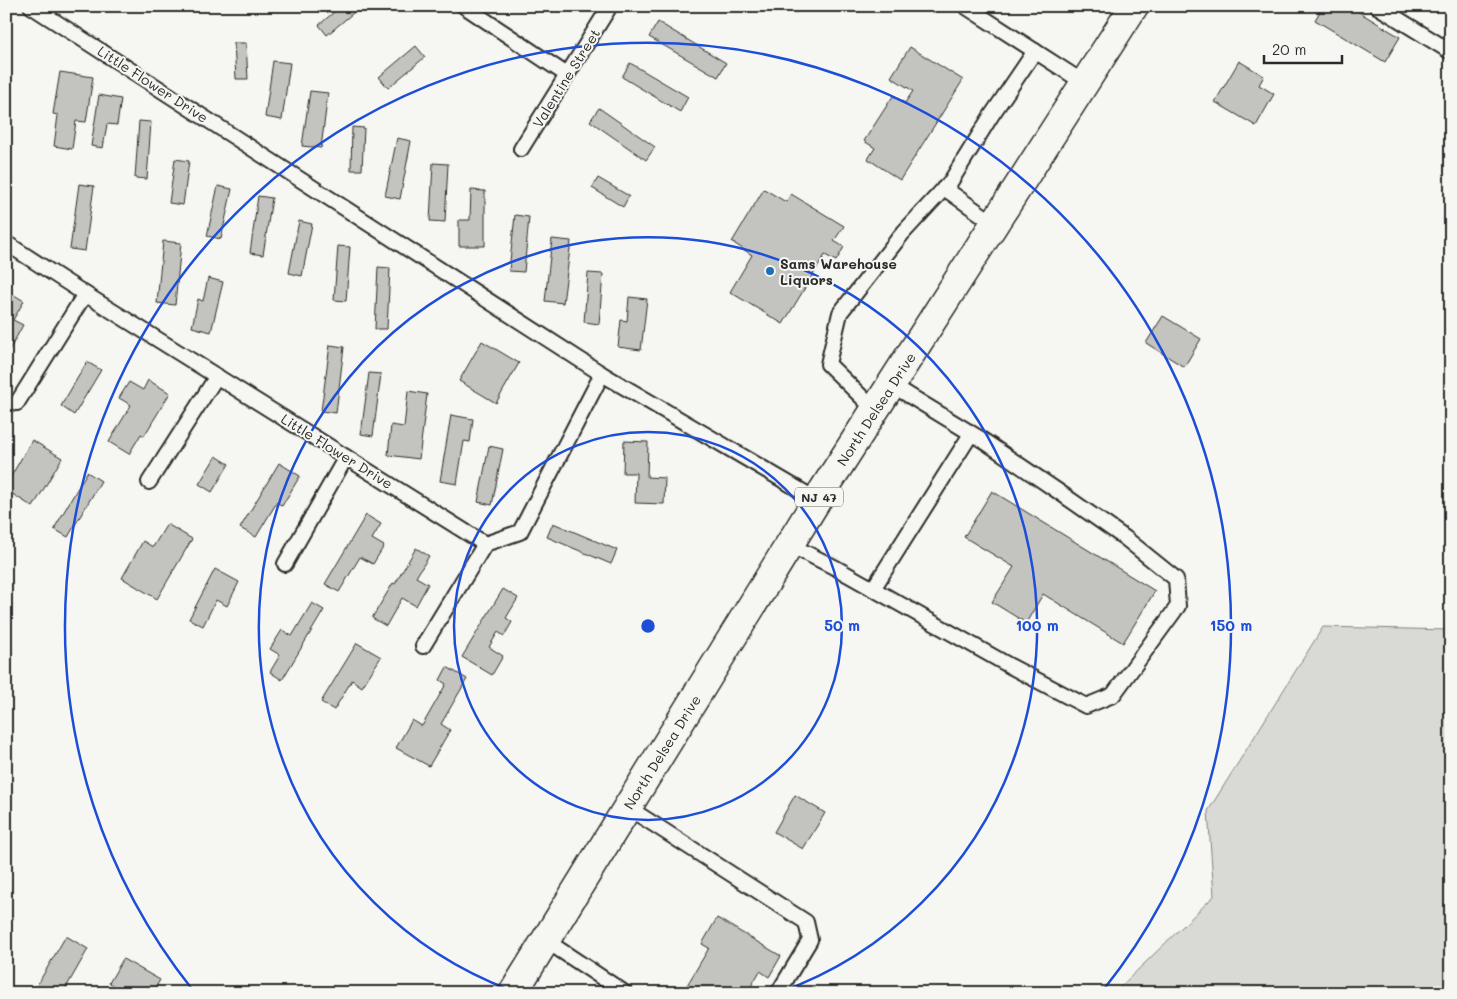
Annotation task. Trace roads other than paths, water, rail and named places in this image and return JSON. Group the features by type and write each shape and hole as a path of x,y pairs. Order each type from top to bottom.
{"main road":[{"name":"North Delsea Drive","path":"512,993 817,500 1086,84 1134,6"}],"lane":[{"name":"Little Flower Drive","path":"32,6 602,374 817,500"},
{"path":"464,6 567,75"},
{"name":"Valentine Street","path":"521,149 610,6"},
{"path":"964,6 1086,84"},
{"path":"1377,6 1451,52"},
{"path":"875,410 828,364 840,313 902,234 951,181 1034,51"},
{"path":"944,188 995,224"},
{"name":"Little Flower Drive","path":"6,242 85,294 485,544"},
{"path":"18,403 85,294"},
{"path":"423,646 485,544 520,532 602,374"},
{"path":"149,482 217,376"},
{"path":"790,544 1086,706 1113,695 1178,606 1176,579 1125,538 1055,488 892,385"},
{"path":"872,589 971,434"},
{"path":"285,564 346,457"},
{"path":"628,807 806,922 810,940 778,993"},
{"path":"545,940 625,993"}],"place":[{"name":"Sams Warehouse Liquors","path":"770,271"}]}
